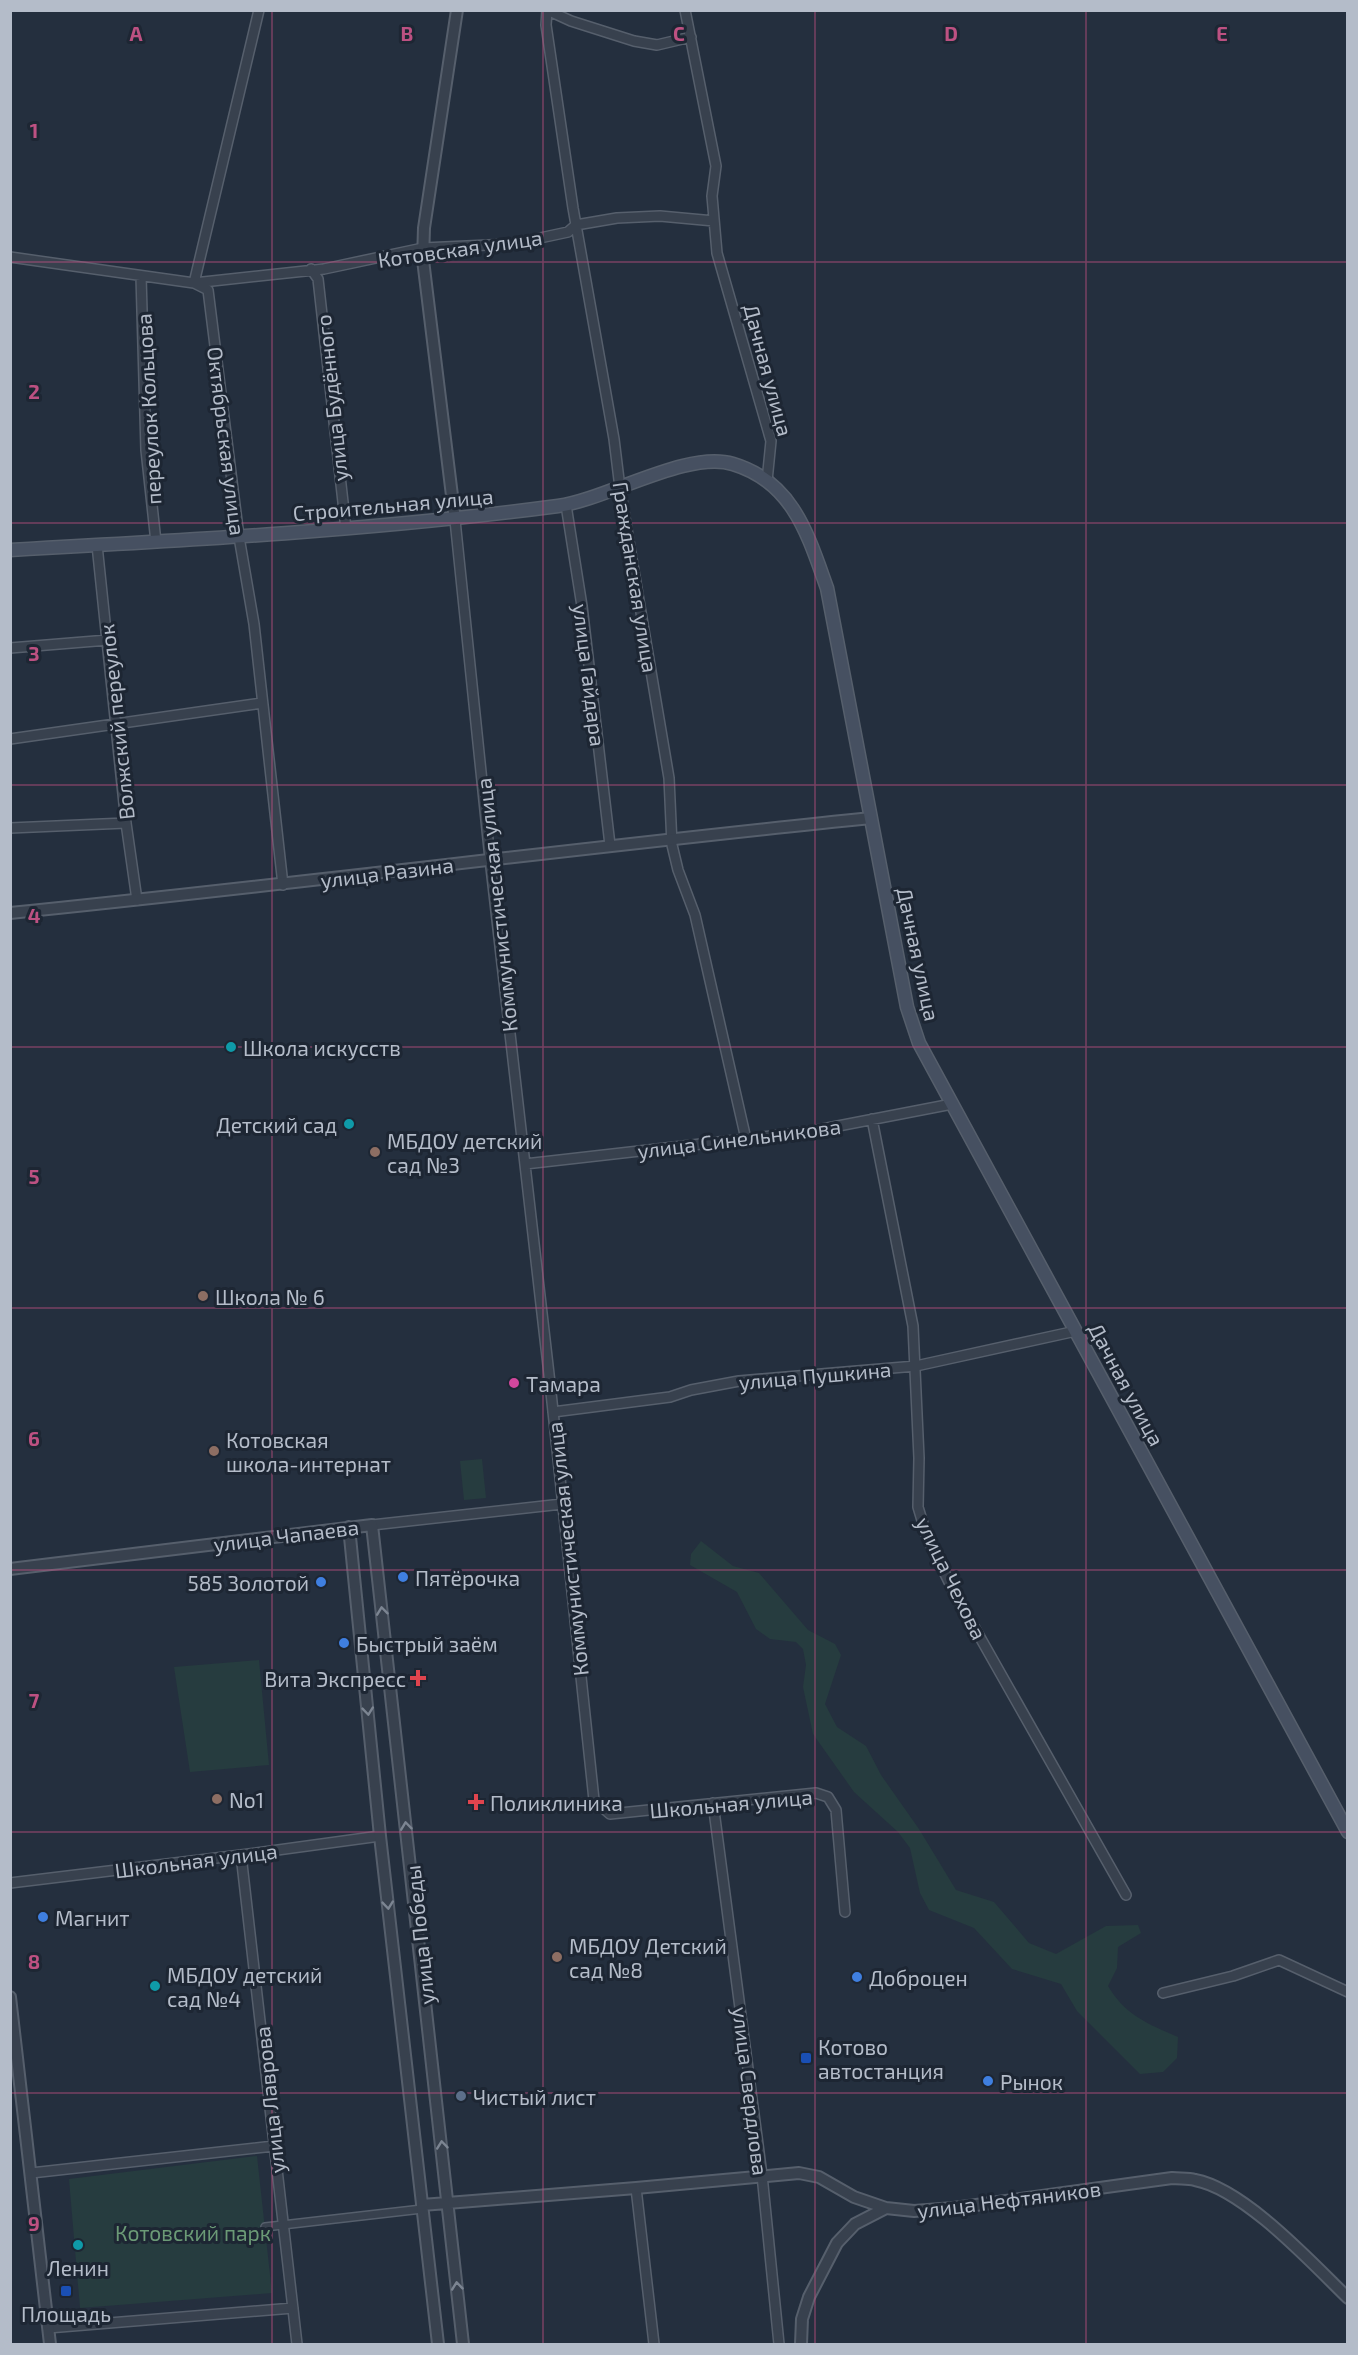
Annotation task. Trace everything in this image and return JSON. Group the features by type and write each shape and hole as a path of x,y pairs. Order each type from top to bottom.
{"main road":[{"name":"Строительная улица","path":"10,550 239,537 455,520 566,505 693,462 730,463 749,469 767,482"},
{"name":"Дачная улица","path":"767,482 788,501 805,526 827,588 907,1007 919,1043 1347,1832"}],"street":[{"path":"10,257 195,283 259,10"},
{"name":"Коммунистическая улица","path":"457,10 424,228 423,249 455,520 490,859 553,1412 594,1800"},
{"path":"547,10 572,21 634,41 657,45 691,37"},
{"name":"Гражданская улица","path":"547,10 546,25 576,225 615,439 620,488 669,778 672,844 678,870 695,915 746,1139"},
{"name":"Дачная улица","path":"685,10 716,166 712,196 717,253 771,441 767,482"},
{"name":"Котовская улица","path":"195,283 324,269 423,249 512,244 568,232 576,225 617,218 660,216 714,221"},
{"name":"улица Будённого","path":"311,269 318,279 346,529"},
{"name":"переулок Кольцова","path":"141,276 146,450 156,542"},
{"name":"Октябрьская улица","path":"195,283 208,290 239,537 254,624 283,885"},
{"name":"улица Гайдара","path":"566,505 582,606 610,845"},
{"name":"Волжский переулок","path":"97,545 126,823 137,900"},
{"path":"10,648 108,639"},
{"path":"10,739 262,703"},
{"name":"улица Разина","path":"10,913 283,885 610,845 872,818"},
{"path":"10,828 126,823"},
{"name":"улица Синельникова","path":"525,1164 807,1132 952,1104"},
{"name":"улица Чехова","path":"872,1119 913,1326 919,1458 918,1507 927,1537 951,1586 1126,1895"},
{"name":"улица Пушкина","path":"553,1412 670,1397 691,1390 739,1381 916,1366 1076,1331"},
{"name":"улица Чапаева","path":"10,1569 349,1527 562,1504"},
{"name":"улица Победы","path":"372,1525 464,2344"},
{"name":"улица Победы","path":"349,1527 380,1836 438,2344"},
{"name":"Школьная улица","path":"594,1800 610,1814 816,1793 828,1797 836,1810 845,1912"},
{"name":"улица Свердлова","path":"713,1803 762,2175 779,2344"},
{"name":"Школьная улица","path":"10,1883 380,1836"},
{"name":"улица Лаврова","path":"241,1855 297,2344"},
{"path":"1162,1993 1233,1976 1279,1960 1347,1992"},
{"path":"10,1997 50,2344"},
{"path":"31,2173 274,2146"},
{"name":"улица Нефтяников","path":"422,2207 799,2172 819,2177 854,2197 886,2208 914,2211 954,2208 1172,2178 1196,2180 1219,2188 1246,2206 1282,2235 1347,2298"},
{"path":"636,2188 654,2344"},
{"path":"266,2227 422,2207"},
{"path":"801,2344 802,2319 808,2297 837,2243 855,2224 886,2208"},
{"path":"48,2328 293,2308"}],"green space":[{"path":"482,1459 486,1498 464,1500 460,1461"},
{"path":"701,1541 733,1566 759,1573 808,1630 835,1644 841,1655 825,1704 837,1727 866,1746 881,1775 919,1829 956,1890 994,1902 1029,1943 1056,1954 1106,1926 1138,1925 1141,1933 1118,1947 1117,1968 1108,1986 1122,2004 1138,2018 1178,2037 1177,2058 1163,2072 1140,2074 1077,2011 1061,1984 1012,1969 974,1928 929,1910 920,1893 910,1848 898,1832 854,1792 813,1734 803,1687 806,1665 803,1649 796,1642 770,1639 756,1629 737,1592 690,1565 691,1554"},
{"path":"259,1660 269,1765 190,1772 174,1667"},
{"name":"Котовский парк","path":"257,2156 272,2293 80,2308 69,2179"}],"place":[{"name":"Школа искусств","path":"231,1047"},
{"name":"Детский сад","path":"349,1124"},
{"name":"МБДОУ детский сад №3","path":"375,1152"},
{"name":"Школа № 6","path":"203,1296"},
{"name":"Тамара","path":"514,1383"},
{"name":"Котовская школа-интернат","path":"214,1451"},
{"name":"Пятёрочка","path":"403,1577"},
{"name":"585 Золотой","path":"321,1582"},
{"name":"Быстрый заём","path":"344,1643"},
{"name":"Вита Экспресс","path":"418,1678"},
{"name":"No1","path":"217,1799"},
{"name":"Поликлиника","path":"476,1802"},
{"name":"Магнит","path":"43,1917"},
{"name":"МБДОУ Детский сад №8","path":"557,1957"},
{"name":"Доброцен","path":"857,1977"},
{"name":"МБДОУ детский сад №4","path":"155,1986"},
{"name":"Котово автостанция","path":"806,2058"},
{"name":"Рынок","path":"988,2081"},
{"name":"Чистый лист","path":"461,2096"},
{"name":"Ленин","path":"78,2245"},
{"name":"Площадь","path":"66,2291"}]}
